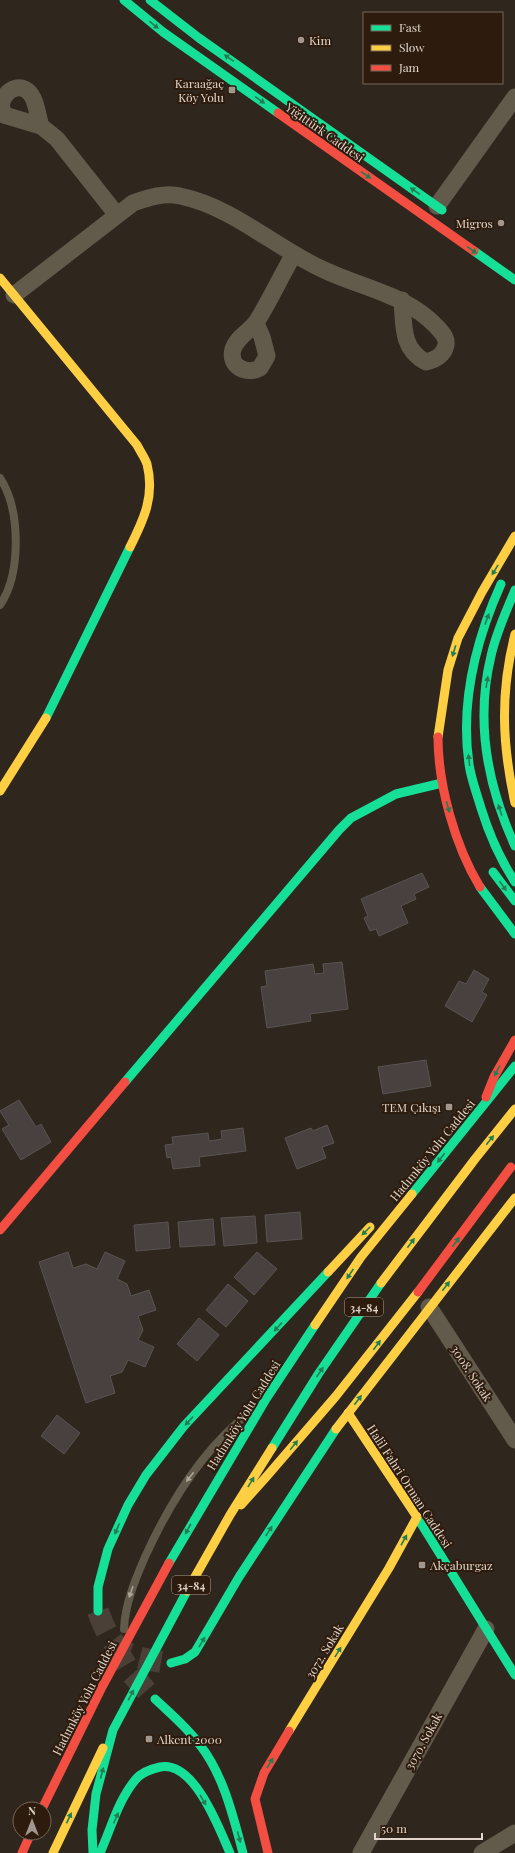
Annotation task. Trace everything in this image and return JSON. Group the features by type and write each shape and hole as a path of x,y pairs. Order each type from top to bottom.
{"main road":[{"name":"Yiğittürk Caddesi","path":"124,0 163,32 515,280"},
{"name":"Yiğittürk Caddesi","path":"150,0 199,38 443,210"},
{"path":"0,791 46,719 53,705 146,515 150,486 147,463 137,445 1,280"},
{"path":"515,536 482,592 458,638 448,670 440,711 438,731 438,757 446,803 465,858 479,886 515,934"},
{"path":"504,578 492,603 476,656 471,682 468,746 470,764 490,837 502,864 515,882"},
{"path":"515,590 499,631 491,657 486,692 484,750 499,810 515,846"},
{"path":"468,637 470,616"},
{"path":"515,634 506,668 503,699 503,728 510,782 515,803"},
{"path":"462,676 464,664"},
{"path":"0,1230 339,830 351,818 396,794 442,783"},
{"path":"490,867 515,901"},
{"path":"483,1105 494,1077 515,1040"},
{"name":"Hadımköy Yolu Caddesi","path":"46,1801 102,1687 195,1516 266,1399 361,1258 515,1066"},
{"name":"34-84","path":"53,1853 94,1765 152,1655 230,1515 319,1373 377,1289 474,1159 515,1109"},
{"path":"230,1515 265,1481 351,1379 512,1167"},
{"path":"386,1211 417,1188"},
{"path":"171,1664 185,1659 196,1652 238,1577 348,1413 430,1306 513,1206"},
{"path":"98,1611 98,1587 108,1549 128,1505 146,1475 184,1426 376,1221"},
{"name":"Halil Fahri Orman Caddesi","path":"348,1413 417,1517 515,1675"},
{"name":"3072. Sokak","path":"268,1853 255,1799 264,1774 384,1575 417,1517"},
{"path":"155,1699 192,1733 219,1775 229,1802 243,1853"},
{"path":"93,1853 92,1830 96,1794 113,1730"},
{"path":"100,1853 135,1781 140,1775 153,1767 170,1766 181,1771 192,1781 210,1811 230,1853"},
{"path":"22,1853 27,1841"}],"street":[{"path":"443,210 515,97"},
{"path":"40,126 57,139 117,215"},
{"path":"14,295 133,203 152,197 178,195 208,204 322,270 402,300"},
{"path":"256,323 294,254"},
{"name":"3008. Sokak","path":"430,1306 515,1440"},
{"name":"3070. Sokak","path":"361,1853 486,1629"},
{"path":"482,1853 515,1833"}],"lane":[{"path":"0,478 7,491 15,524 16,552 15,570 5,598 0,605"},
{"path":"124,1646 124,1621 130,1595 159,1527 177,1495 234,1424 266,1399"}],"building":[{"path":"422,873 429,887 414,894 416,899 401,906 408,923 379,936 376,929 370,931 364,918 368,916 361,899"},
{"path":"342,962 348,1009 310,1014 311,1021 267,1028 261,987 267,986 265,971 313,964 315,974 324,973 323,964"},
{"path":"474,970 489,979 482,992 487,995 472,1022 445,1006 459,981 466,984"},
{"path":"426,1060 431,1086 383,1094 378,1067"},
{"path":"19,1100 36,1127 41,1124 51,1142 21,1160 2,1129 9,1125 0,1111"},
{"path":"327,1125 334,1143 322,1147 326,1158 297,1169 285,1138 311,1128 313,1131"},
{"path":"243,1128 246,1151 199,1157 200,1166 173,1169 171,1157 167,1158 165,1145 173,1144 172,1137 208,1133 209,1141 222,1139 221,1131"},
{"path":"300,1212 302,1239 267,1242 265,1215"},
{"path":"255,1216 257,1243 224,1246 221,1218"},
{"path":"213,1219 215,1245 180,1247 178,1222"},
{"path":"168,1222 170,1248 136,1251 134,1225"},
{"path":"68,1252 73,1268 86,1264 97,1269 105,1252 125,1261 117,1279 127,1284 131,1296 149,1290 156,1310 138,1316 143,1330 138,1340 154,1347 145,1367 128,1360 122,1372 110,1376 115,1393 86,1403 39,1262"},
{"path":"257,1252 277,1269 254,1295 234,1277"},
{"path":"228,1284 248,1301 226,1327 206,1310"},
{"path":"199,1318 219,1335 197,1361 177,1344"},
{"path":"57,1415 80,1433 64,1454 41,1436"}],"tunnel":[{"path":"98,1611 109,1636 116,1645 131,1655 168,1663"},
{"path":"115,1646 130,1672 150,1695"}],"traffic: fast":[{"path":"124,0 163,32 278,113"},
{"path":"150,0 199,38 442,210"},
{"path":"474,251 515,280"},
{"path":"46,718 130,547"},
{"path":"501,584 484,627 472,672 467,718 467,741 471,775 484,818 491,837 515,882"},
{"path":"515,590 493,647 486,681 484,705 486,753 491,776 497,800 515,846"},
{"path":"125,1082 339,830 351,818 396,794 442,783"},
{"path":"493,872 515,901"},
{"path":"480,887 515,934"},
{"path":"412,1194 515,1066"},
{"path":"98,1611 98,1587 108,1549 128,1505 146,1475 184,1426 328,1272"},
{"path":"272,1448 319,1373 381,1283"},
{"path":"169,1563 266,1399 315,1325"},
{"path":"171,1663 185,1659 195,1652 239,1577 336,1429"},
{"path":"417,1517 515,1675"},
{"path":"93,1853 92,1830 96,1794 113,1730 187,1591"},
{"path":"155,1699 190,1732 208,1757 222,1783 243,1853"},
{"path":"100,1853 124,1796 130,1787 141,1774 160,1767 172,1768 184,1774 194,1785 204,1798 212,1813 230,1853"}],"traffic: slow":[{"path":"0,278 137,445 145,459 149,476 149,497 144,517 130,547"},
{"path":"438,737 448,670 458,638 482,592 515,536"},
{"path":"515,634 507,677 504,718 507,760 515,803"},
{"path":"0,791 46,718"},
{"path":"381,1283 515,1109"},
{"path":"315,1325 361,1257 412,1194"},
{"path":"336,1429 515,1198"},
{"path":"328,1272 370,1227"},
{"path":"241,1505 336,1396 418,1292"},
{"path":"289,1731 389,1568 417,1517 348,1413"},
{"path":"187,1591 230,1515 272,1448"},
{"path":"53,1853 103,1748"}],"traffic: jam":[{"path":"278,113 474,251"},
{"path":"438,737 441,775 450,815 463,853 480,887"},
{"path":"486,1097 494,1077 515,1040"},
{"path":"0,1230 125,1082"},
{"path":"418,1292 511,1167"},
{"path":"46,1801 102,1687 169,1563"},
{"path":"268,1853 255,1799 264,1773 289,1731"},
{"path":"22,1853 27,1841"}],"place":[{"name":"Kim","path":"301,40"},
{"name":"Karaağaç Köy Yolu","path":"232,90"},
{"name":"Migros","path":"501,223"},
{"name":"TEM Çıkışı","path":"449,1107"},
{"name":"Akçaburgaz","path":"422,1565"},
{"name":"Alkent 2000","path":"149,1739"}]}
